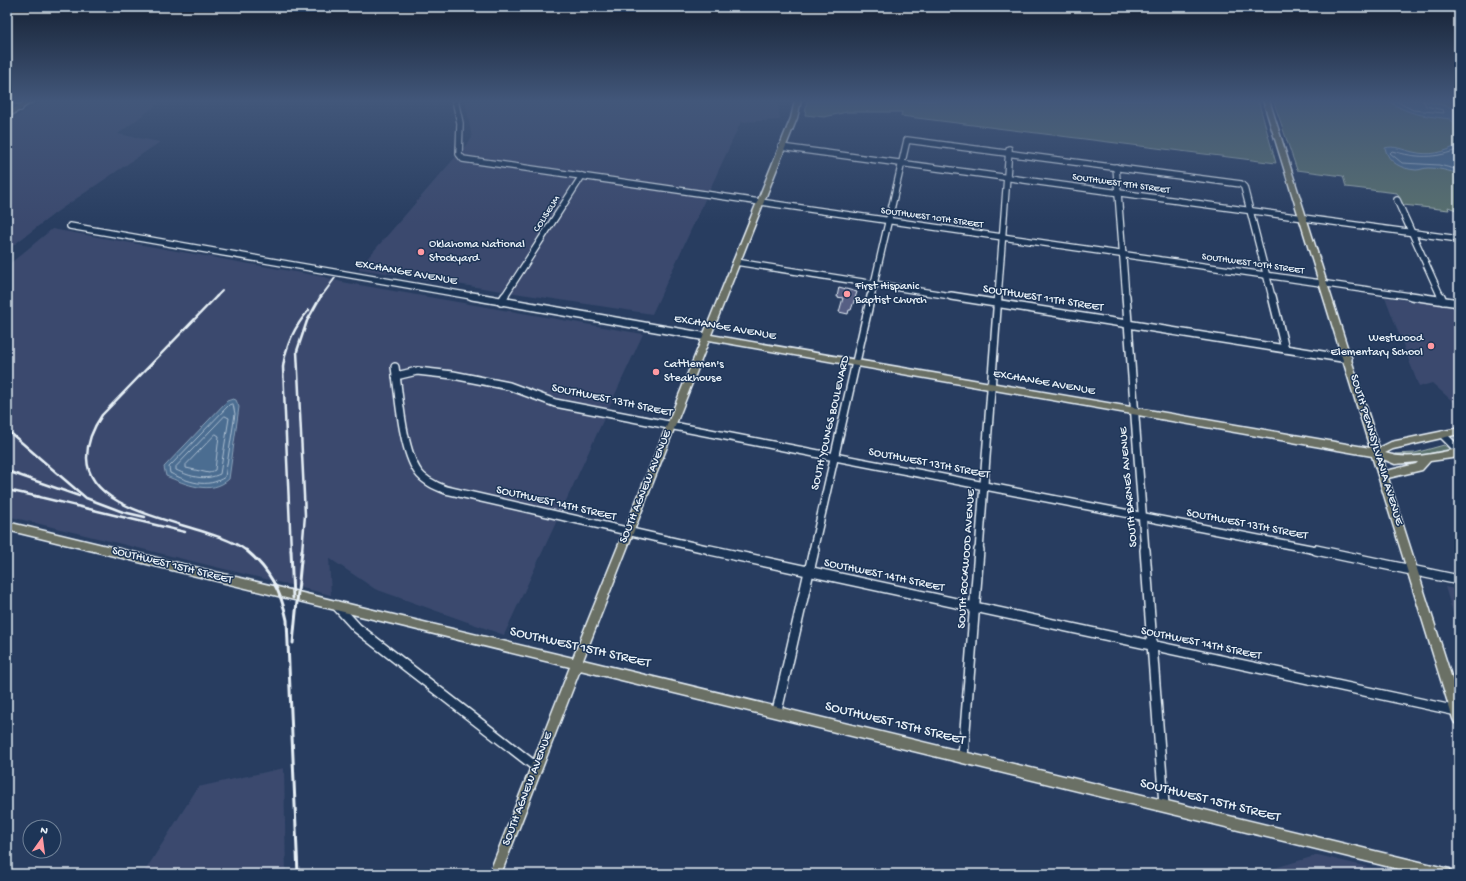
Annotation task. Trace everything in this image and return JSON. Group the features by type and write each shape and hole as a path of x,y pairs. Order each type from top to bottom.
{"main road":[{"name":"SOUTH AGNEW AVENUE","path":"495,874 576,662 707,337 783,141"},
{"name":"SOUTH PENNSYLVANIA AVENUE","path":"1280,141 1458,715"},
{"name":"EXCHANGE AVENUE","path":"707,337 1376,453 1395,460 1427,458 1459,452"},
{"path":"1376,453 1391,446 1443,436 1459,431"},
{"path":"1384,475 1419,467 1427,458"},
{"name":"SOUTHWEST 15TH STREET","path":"7,526 576,662 1445,874"}],"street":[{"name":"SOUTHWEST 10TH STREET","path":"459,141 459,154 463,159 1459,304"},
{"name":"SOUTH YOUNGS BOULEVARD","path":"777,711 907,141"},
{"name":"SOUTH YOUNGS BOULEVARD","path":"917,141 1009,151"},
{"name":"SOUTHWEST 9TH STREET","path":"781,147 1459,239"},
{"path":"1009,151 1240,183 1244,187 1285,349"},
{"name":"SOUTH ROCKWOOD AVENUE","path":"963,756 1009,151"},
{"name":"SOUTH BARNES AVENUE","path":"1116,167 1164,805"},
{"name":"COLISEUM","path":"502,302 582,176"},
{"path":"1397,200 1443,301"},
{"name":"EXCHANGE AVENUE","path":"70,226 707,337"},
{"name":"SOUTHWEST 11TH STREET","path":"736,262 1348,359"},
{"name":"SOUTHWEST 14TH STREET","path":"395,367 410,456 418,472 432,484 461,494 809,573 1152,646 1458,715"},
{"name":"SOUTHWEST 13TH STREET","path":"396,376 417,371 453,375 509,386 562,404 1459,580"},
{"path":"1443,436 1459,452"},
{"path":"337,606 357,628 388,650 536,767"}],"shaded area":[{"path":"7,141 160,142 58,211 7,250"},
{"path":"469,141 732,141 652,314 358,269"},
{"path":"52,229 324,277 342,282 643,334 504,635 375,589 329,558 331,595 7,516 7,266"},
{"name":"Westwood Elementary School","path":"1385,297 1459,308 1459,407 1432,383 1419,387"},
{"path":"1445,587 1459,590 1459,632"},
{"path":"284,768 286,874 143,874 198,787"},
{"path":"1318,855 1384,871 1394,874 1255,874"}],"green space":[{"path":"1101,141 1270,141 1276,163"},
{"path":"1287,141 1459,141 1459,211 1448,207 1449,210 1403,205 1397,193 1346,187 1343,176 1297,170"},
{"path":"1444,445 1450,449 1418,456 1395,454 1415,453"}],"water":[{"path":"1459,144 1459,174 1436,169 1426,168 1416,170 1401,167 1389,158 1385,148 1395,147 1419,153 1431,154 1443,152"},
{"path":"233,399 236,400 239,407 229,479 222,484 206,488 190,485 166,476 164,467 227,401"}],"building":[{"path":"839,287 857,292 851,310 849,310 848,314 839,312 843,298 837,297"}],"railway":[{"path":"321,297 335,278"},
{"path":"217,296 222,291"},
{"path":"217,296 102,415 91,435 87,458 93,478 107,494 128,506 153,516 206,532 229,541 247,551"},
{"path":"302,551 305,515 297,351 307,321 321,296"},
{"path":"291,551 283,367 286,351 295,329 309,310"},
{"path":"7,430 86,498 123,512 145,517"},
{"path":"7,471 79,496"},
{"path":"7,490 40,497"},
{"path":"35,496 185,532"},
{"path":"246,550 261,565 273,581 287,620 298,874"},
{"path":"291,550 293,598"},
{"path":"293,643 302,550"}],"place":[{"name":"Oklahoma National Stockyard","path":"421,252"},
{"name":"First Hispanic Baptist Church","path":"847,294"},
{"name":"Westwood Elementary School","path":"1431,346"},
{"name":"Cattlemen's Steakhouse","path":"656,372"}]}
